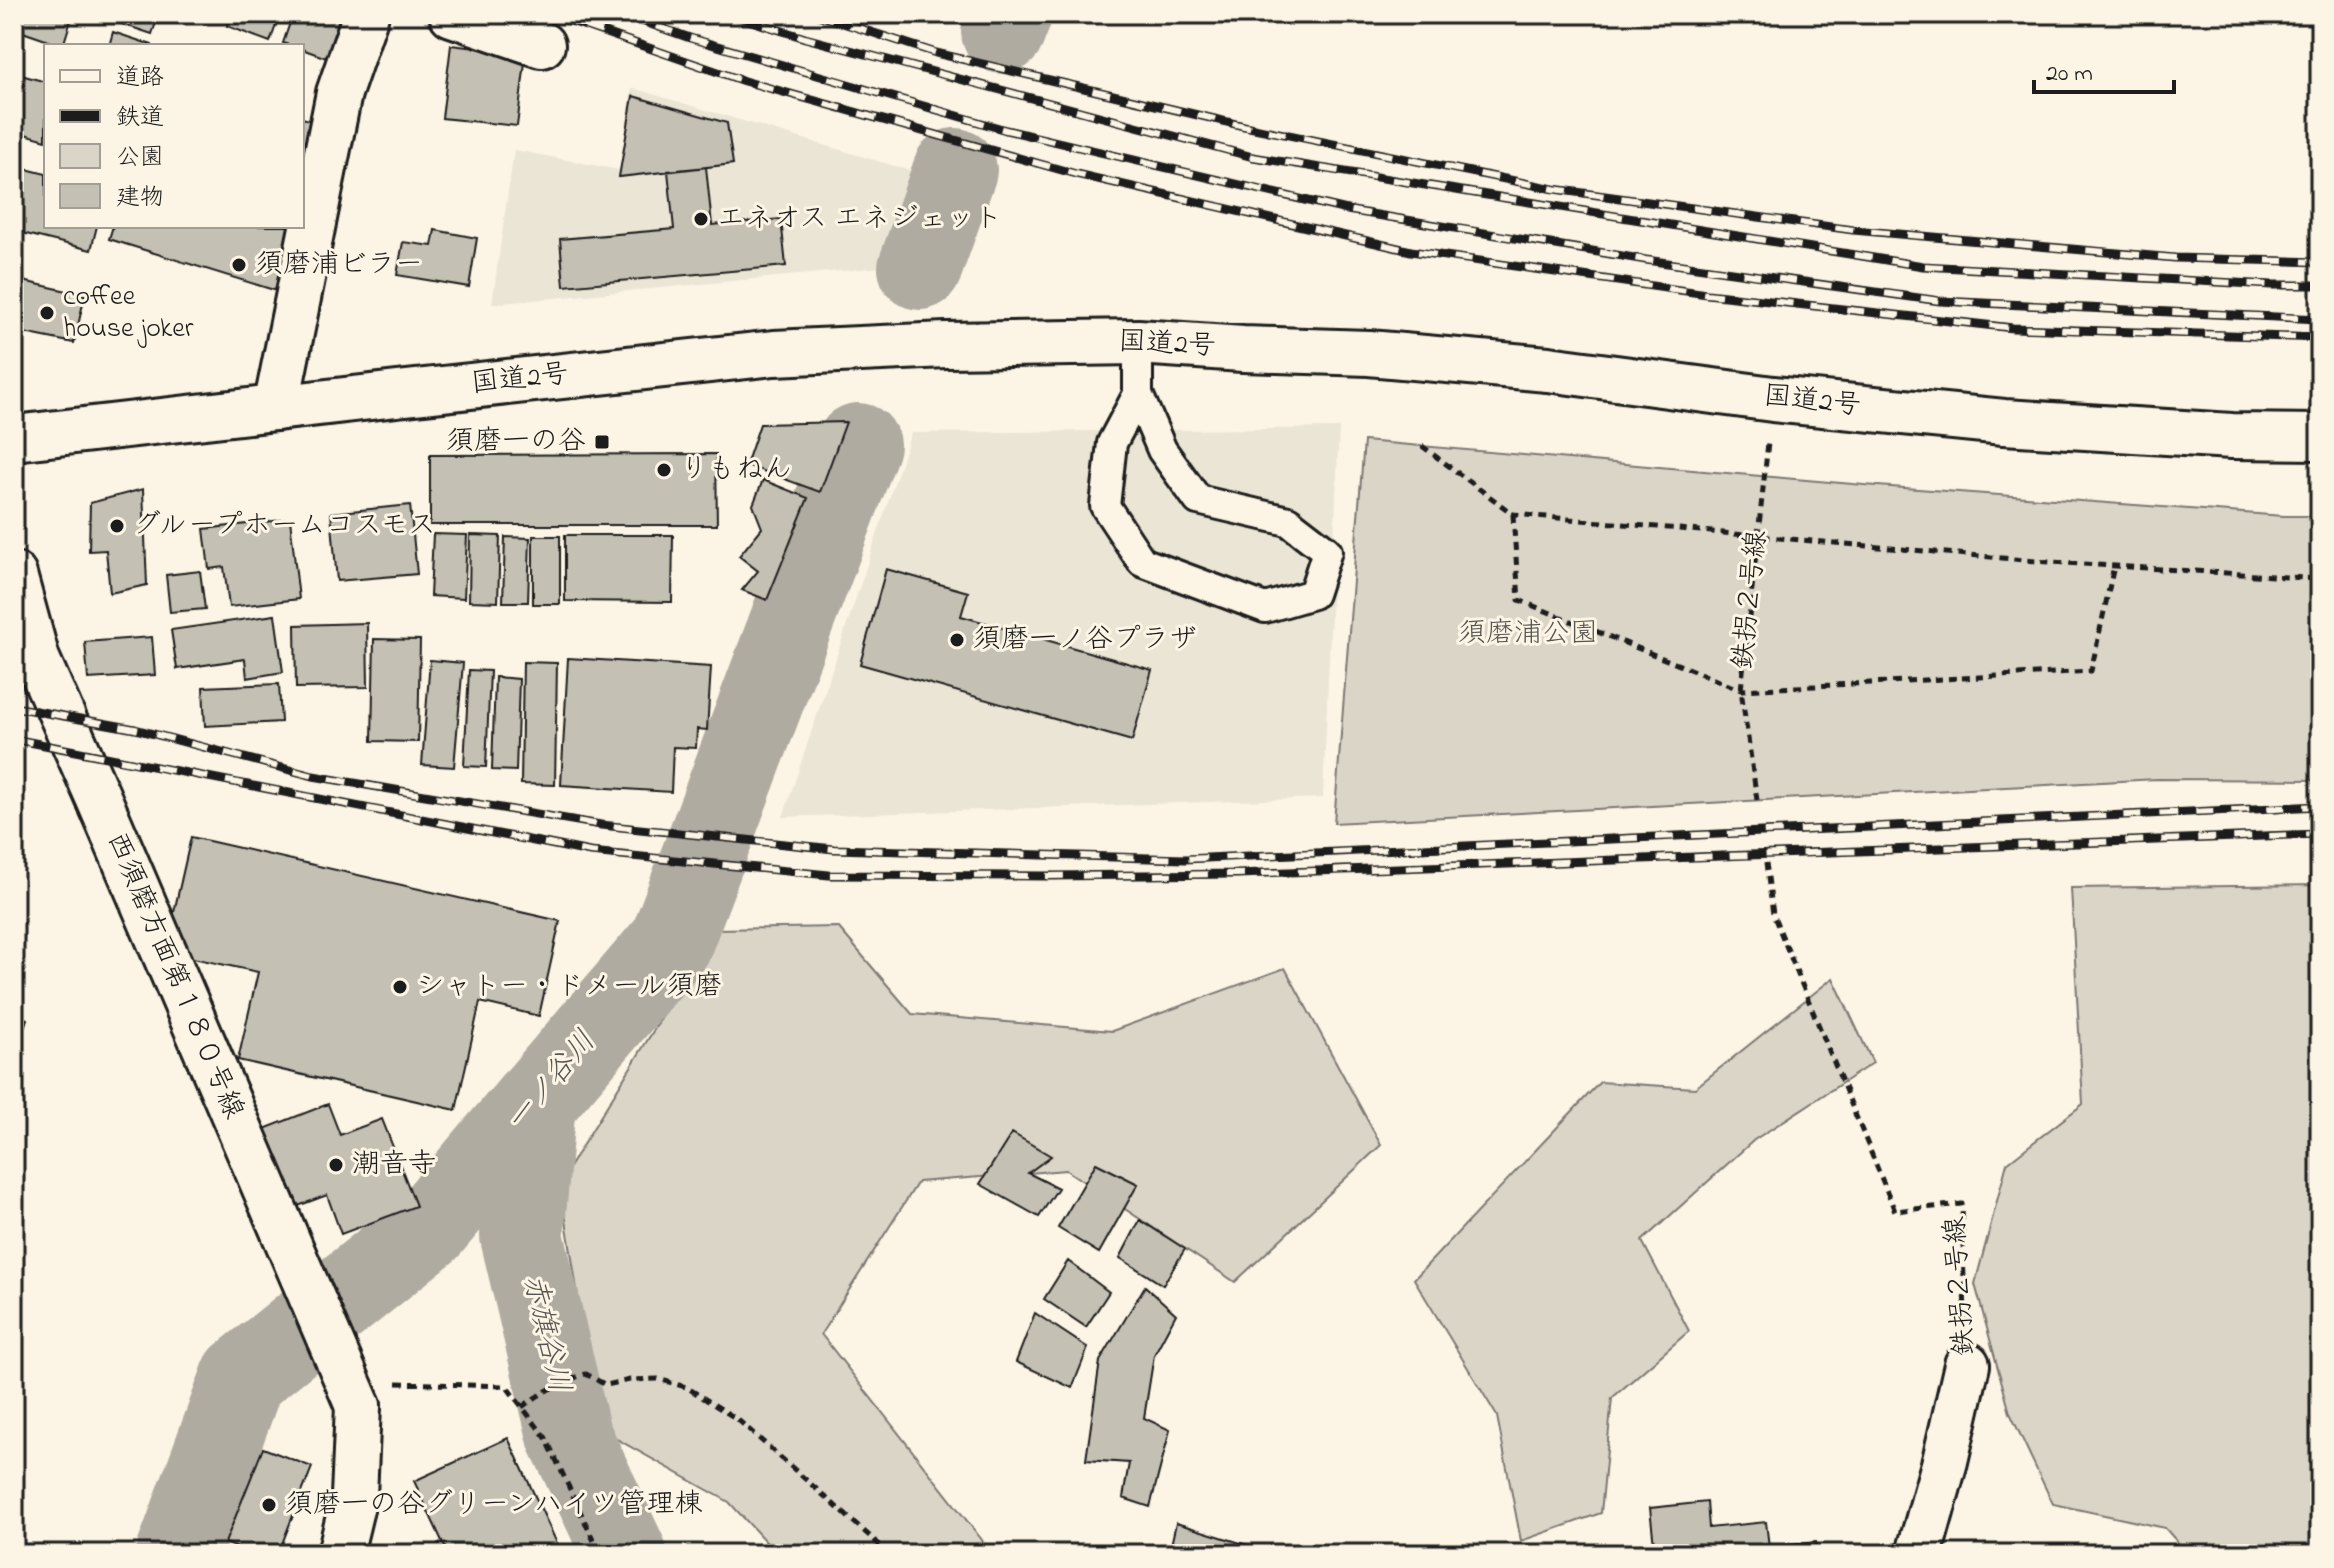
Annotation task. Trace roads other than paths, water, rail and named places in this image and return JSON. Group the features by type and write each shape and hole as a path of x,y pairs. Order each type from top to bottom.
{"main road":[{"path":"276,408 339,93 366,14"},
{"path":"452,14 542,45"},
{"name":"国道2号","path":"14,438 774,353 946,345 1138,342 1413,357 1548,369 1773,399 2004,422 2232,436 2320,437"},
{"name":"西須磨方面第１８０号線","path":"14,575 37,659 357,1404 354,1496 340,1554"},
{"name":"鉄拐２号線","path":"1919,1554 1967,1365"}],"lane":[{"path":"1138,342 1138,394 1162,450 1198,500 1288,521 1327,551 1313,594 1265,608 1142,562 1105,506 1112,443 1138,394"}],"waterway":[{"name":"一ノ谷川","path":"1003,32 1010,14"},
{"name":"一ノ谷川","path":"920,268 955,170"},
{"name":"一ノ谷川","path":"178,1554 243,1377 427,1229 671,942 858,445"},
{"name":"赤旗谷川","path":"534,1102 522,1236 569,1435 625,1554"}],"railway":[{"path":"551,14 744,81 1076,174 1411,251 1707,294 2013,328 2320,338"},
{"path":"622,14 690,38 1006,130 1347,210 1646,260 1940,301 2320,319"},
{"path":"729,14 805,38 1253,157 1923,266 2320,285"},
{"path":"815,14 936,53 1244,126 1554,189 1853,230 2175,258 2320,262"},
{"path":"14,707 135,729 313,776 601,825 834,849 1185,859 2320,806"},
{"path":"14,739 590,852 829,875 1237,874 2320,834"}],"place":[{"name":"エネオス エネジェット","path":"701,219"},
{"name":"須磨浦ビラー","path":"239,265"},
{"name":"coffee house joker","path":"47,313"},
{"name":"須磨一の谷","path":"602,442"},
{"name":"りもねん","path":"664,470"},
{"name":"グループホームコスモス","path":"117,526"},
{"name":"須磨一ノ谷プラザ","path":"957,640"},
{"name":"シャトー・ドメール須磨","path":"400,987"},
{"name":"潮音寺","path":"336,1165"},
{"name":"須磨一の谷グリーンハイツ管理棟","path":"269,1505"}],"park label":[{"name":"須磨浦公園","path":"1528,634"}]}
